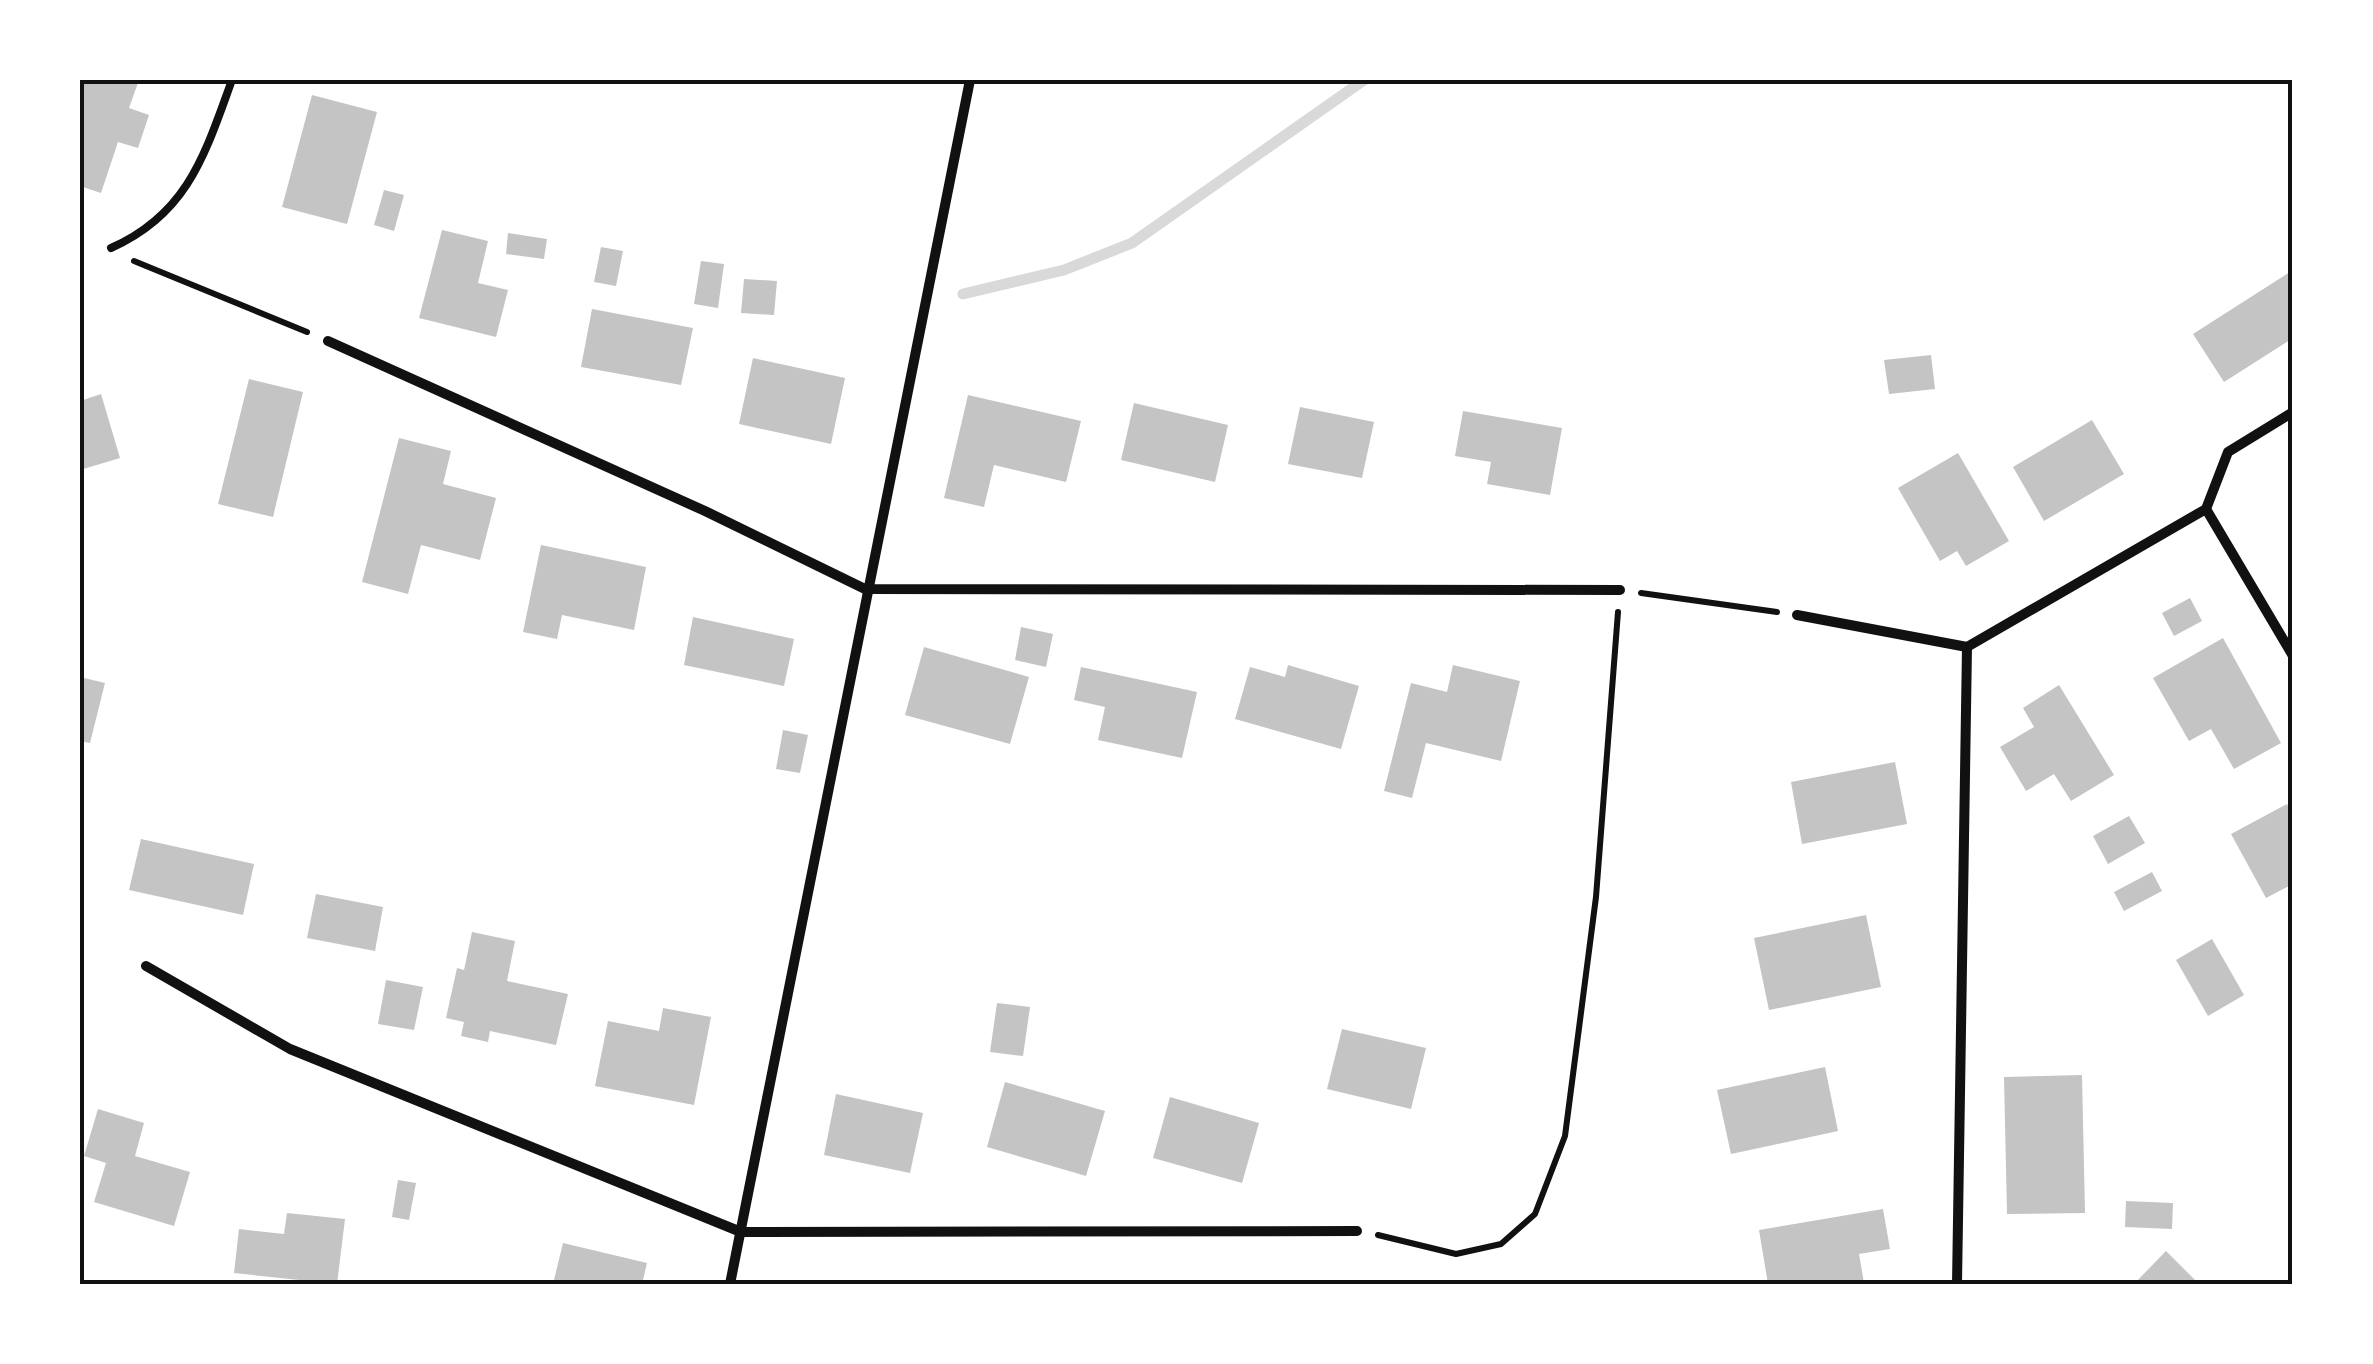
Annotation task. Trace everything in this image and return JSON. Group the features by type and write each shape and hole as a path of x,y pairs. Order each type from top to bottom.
{"street":[{"path":"730,1284 865,589 970,80"},
{"path":"328,341 705,511 865,589 1620,590"},
{"path":"1797,615 1967,648 2206,509 2228,452 2293,412"},
{"path":"2206,509 2293,656"},
{"path":"1957,1284 1967,648"},
{"path":"146,966 290,1049 741,1232 1357,1230"}],"lane":[{"path":"110,248 145,233 196,173 232,80"}],"path":[{"path":"110,248 160,274 248,305 328,341"},
{"path":"1357,1230 1456,1254 1502,1244 1535,1214 1568,1117 1596,897 1620,590 1797,615"}],"building":[{"path":"80,80 139,80 129,108 149,115 138,148 118,142 101,193 80,186"},
{"path":"312,95 377,112 347,224 282,207"},
{"path":"384,190 404,195 394,231 374,225"},
{"path":"442,230 488,241 478,283 508,290 496,337 419,318"},
{"path":"508,233 547,239 544,259 506,254"},
{"path":"601,247 623,251 616,286 594,282"},
{"path":"701,261 724,264 718,308 694,304"},
{"path":"2293,270 2293,338 2224,382 2193,334"},
{"path":"744,279 777,281 774,315 741,313"},
{"path":"592,309 693,328 681,385 581,367"},
{"path":"1931,355 1935,389 1889,394 1884,360"},
{"path":"753,358 845,378 831,444 739,424"},
{"path":"249,379 303,392 273,517 218,504"},
{"path":"101,394 120,458 80,470 80,401"},
{"path":"968,395 1081,421 1066,482 994,465 984,507 944,498"},
{"path":"1134,403 1228,425 1215,482 1121,460"},
{"path":"1300,407 1374,422 1362,478 1288,464"},
{"path":"1463,411 1562,428 1550,495 1487,484 1491,462 1455,456"},
{"path":"2092,420 2124,474 2044,521 2013,467"},
{"path":"399,438 451,451 443,484 496,498 480,560 421,545 408,594 362,582"},
{"path":"1958,453 2009,541 1966,566 1957,551 1940,561 1898,488"},
{"path":"541,545 646,567 634,630 562,615 557,639 523,632"},
{"path":"2190,598 2202,621 2174,636 2162,613"},
{"path":"693,617 794,639 784,686 684,665"},
{"path":"1021,627 1053,634 1046,667 1015,660"},
{"path":"2223,638 2281,743 2234,769 2211,729 2189,741 2153,678"},
{"path":"924,647 1029,677 1010,744 905,715"},
{"path":"1288,665 1359,686 1341,749 1235,719 1250,667 1285,677"},
{"path":"1453,665 1520,681 1501,761 1426,743 1412,798 1384,791 1411,683 1447,692"},
{"path":"1081,667 1197,692 1182,758 1098,740 1105,707 1074,700"},
{"path":"80,677 105,683 90,743 80,741"},
{"path":"2059,685 2114,775 2071,801 2054,774 2026,791 2000,747 2034,727 2023,708"},
{"path":"783,730 808,735 800,773 776,769"},
{"path":"1895,762 1907,824 1802,844 1791,782"},
{"path":"2287,804 2293,816 2293,884 2266,898 2231,834"},
{"path":"2129,816 2145,843 2108,864 2093,836"},
{"path":"141,839 254,864 243,915 129,890"},
{"path":"2152,872 2162,891 2124,911 2114,892"},
{"path":"316,894 383,907 375,951 307,938"},
{"path":"1866,915 1881,987 1769,1010 1754,938"},
{"path":"472,932 515,941 507,981 568,994 556,1045 490,1031 488,1042 461,1036 464,1022 446,1018 457,968 464,970"},
{"path":"2212,939 2244,995 2208,1016 2176,960"},
{"path":"386,980 423,987 414,1030 378,1024"},
{"path":"997,1003 1030,1007 1023,1056 990,1052"},
{"path":"663,1008 711,1017 694,1105 595,1086 608,1021 659,1031"},
{"path":"1342,1029 1426,1048 1411,1109 1327,1089"},
{"path":"1825,1067 1838,1131 1731,1154 1717,1090"},
{"path":"2082,1075 2085,1213 2007,1214 2004,1077"},
{"path":"1005,1082 1105,1111 1086,1176 987,1147"},
{"path":"836,1094 923,1113 910,1173 824,1155"},
{"path":"1170,1097 1259,1123 1242,1183 1153,1158"},
{"path":"98,1109 144,1123 135,1156 190,1172 174,1226 94,1202 106,1163 84,1156"},
{"path":"398,1180 416,1183 409,1220 392,1217"},
{"path":"2126,1201 2173,1203 2172,1229 2125,1227"},
{"path":"1883,1209 1890,1249 1859,1254 1864,1283 1768,1284 1759,1230"},
{"path":"287,1213 345,1219 337,1284 234,1273 239,1229 284,1234"},
{"path":"563,1243 647,1263 642,1284 553,1284"},
{"path":"2166,1251 2199,1284 2134,1284"}],"waterway":[{"path":"963,294 1064,270 1132,243 1364,80"}]}
